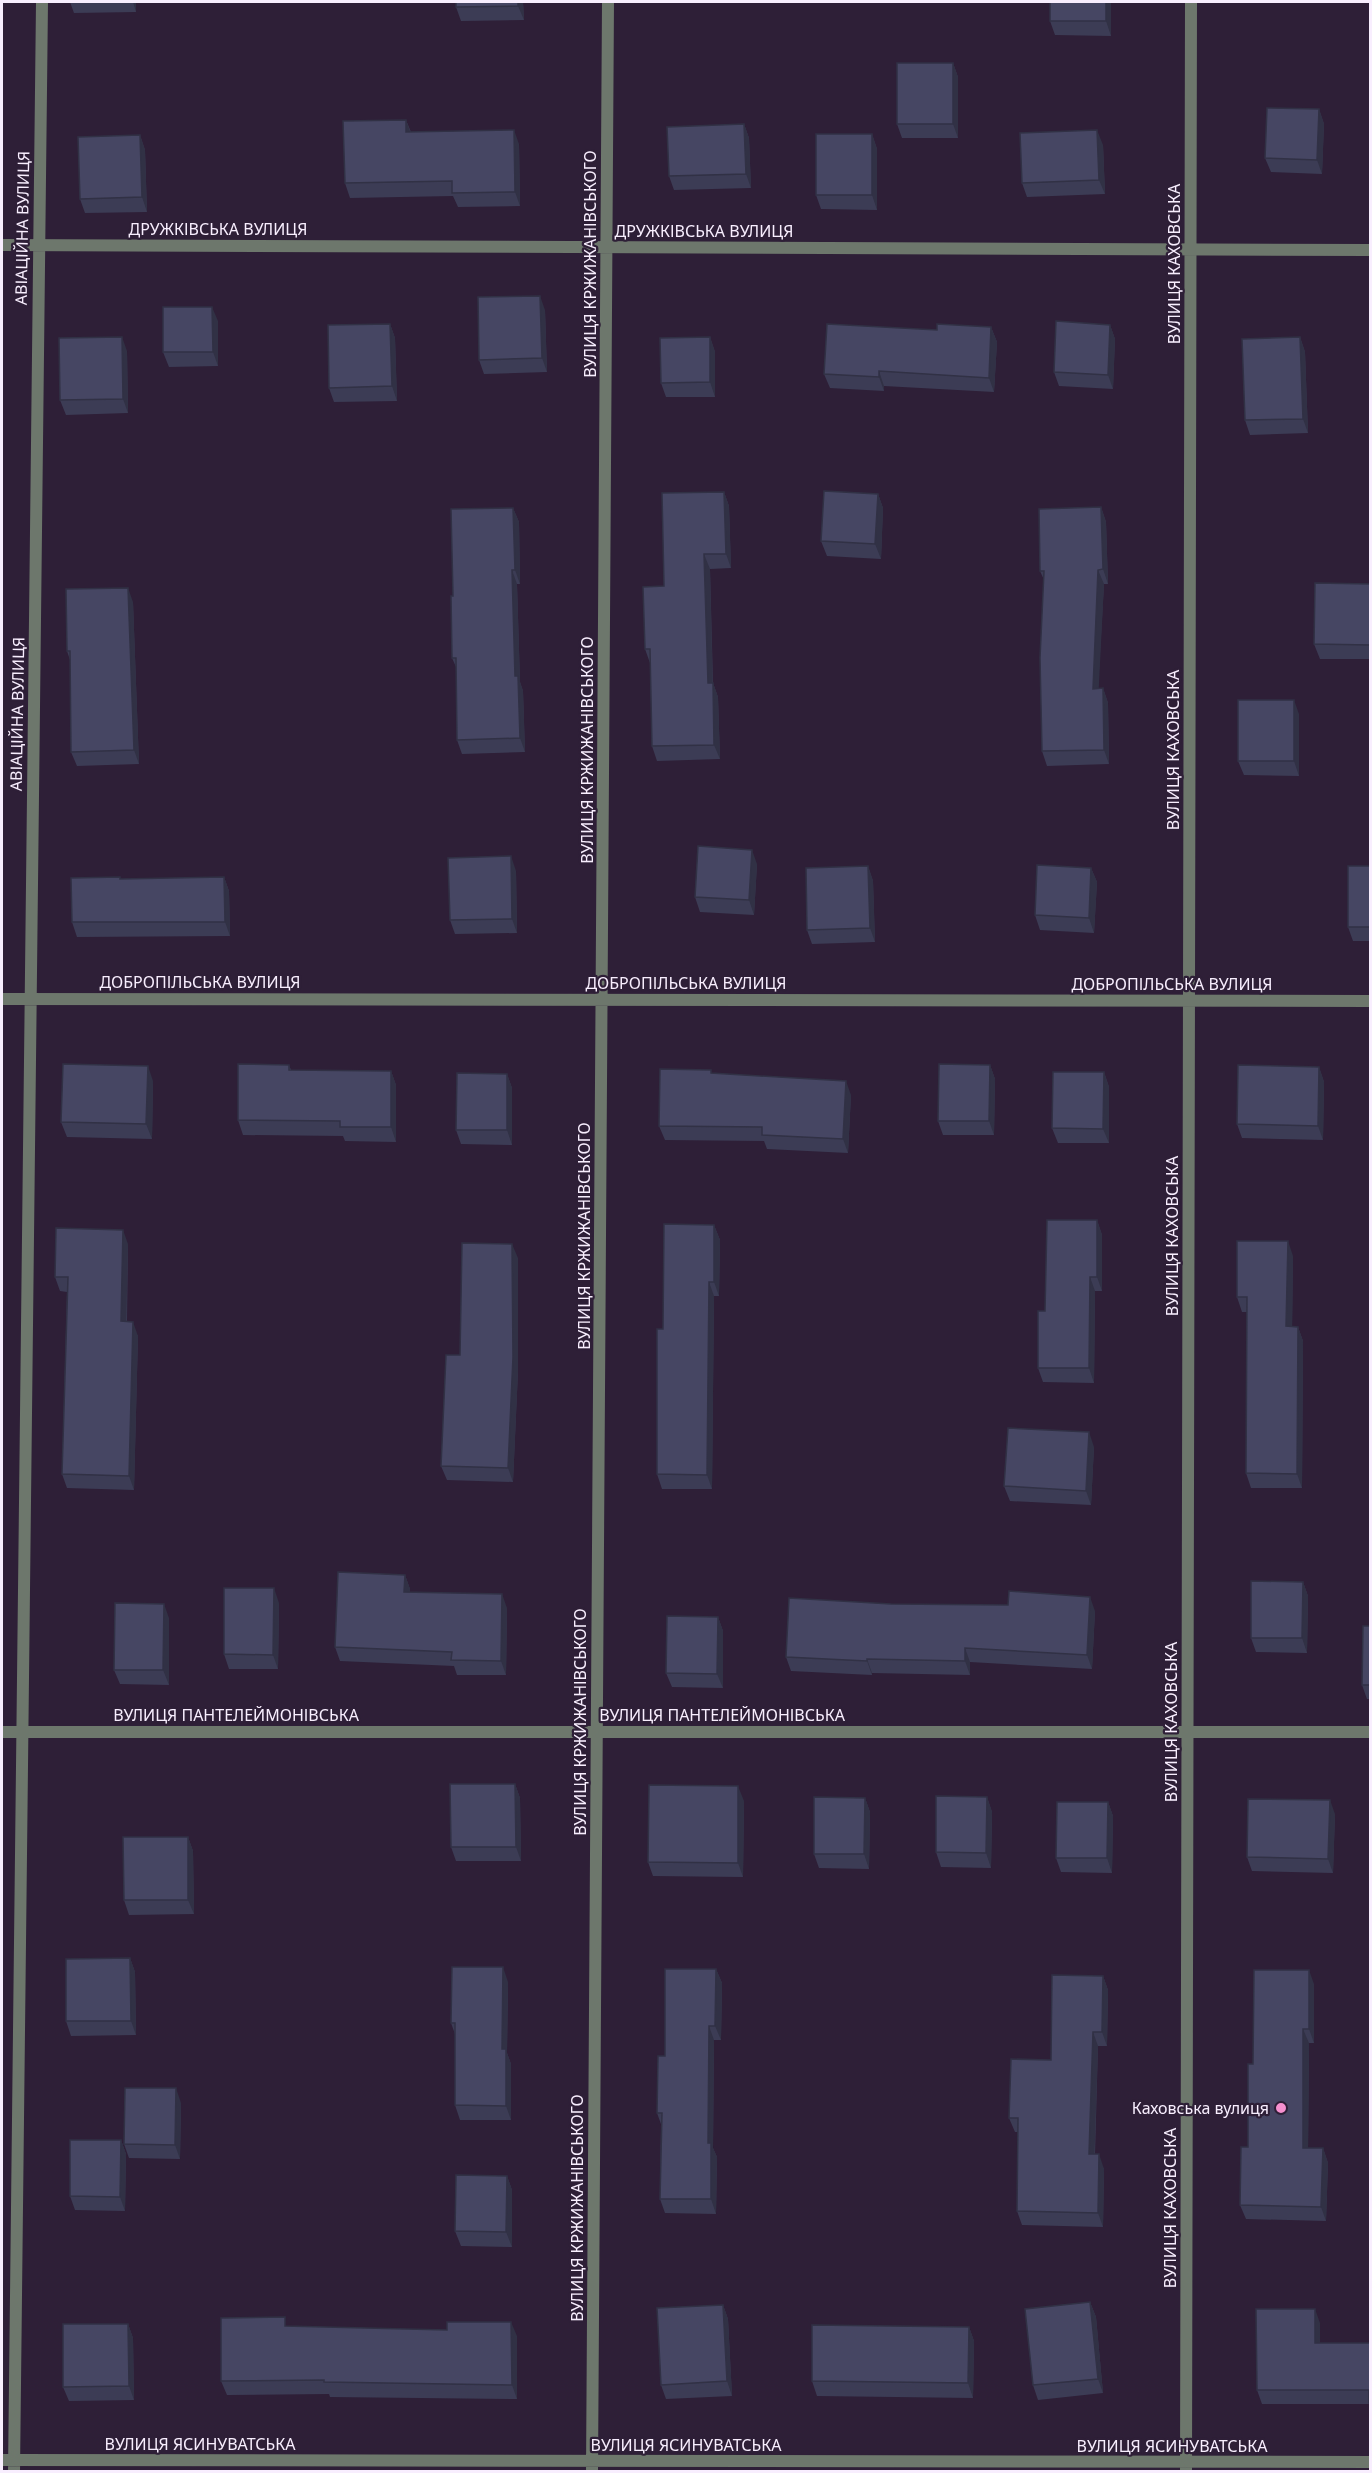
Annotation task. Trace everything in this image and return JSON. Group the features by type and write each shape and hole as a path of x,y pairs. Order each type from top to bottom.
{"street":[{"name":"АВІАЦІЙНА ВУЛИЦЯ","path":"10,2464 22,1732 42,2"},
{"name":"ВУЛИЦЯ КРЖИЖАНІВСЬКОГО","path":"592,2466 608,2"},
{"name":"ВУЛИЦЯ КАХОВСЬКА","path":"1186,2467 1191,2"},
{"name":"ДРУЖКІВСЬКА ВУЛИЦЯ","path":"2,245 1371,250"},
{"name":"ДОБРОПІЛЬСЬКА ВУЛИЦЯ","path":"2,999 1371,1001"},
{"name":"ВУЛИЦЯ ПАНТЕЛЕЙМОНІВСЬКА","path":"2,1732 1371,1732"},
{"name":"ВУЛИЦЯ ЯСИНУВАТСЬКА","path":"10,2464 1186,2467 1371,2462"}],"building":[{"path":"456,2 518,2 518,6 456,7"},
{"path":"1050,2 1106,2 1106,21 1050,21"},
{"path":"897,63 953,63 953,124 897,124"},
{"path":"1267,108 1319,109 1317,160 1265,158"},
{"path":"406,120 406,132 514,130 515,192 452,193 452,181 345,183 343,121"},
{"path":"744,124 746,174 669,176 667,127"},
{"path":"1097,130 1099,180 1022,183 1020,133"},
{"path":"816,134 872,134 872,195 816,195"},
{"path":"140,135 142,197 80,199 78,137"},
{"path":"540,296 542,358 479,360 478,297"},
{"path":"163,307 212,307 213,352 163,352"},
{"path":"1056,321 1110,325 1108,375 1054,372"},
{"path":"390,324 392,386 329,388 328,325"},
{"path":"827,324 937,330 937,324 991,327 989,378 879,371 879,377 824,374"},
{"path":"122,337 123,399 60,400 59,338"},
{"path":"710,337 710,382 661,383 660,338"},
{"path":"1300,337 1303,419 1245,420 1242,339"},
{"path":"824,491 878,494 875,544 821,541"},
{"path":"724,492 726,554 704,554 708,683 713,683 714,745 652,746 650,649 645,649 643,587 664,586 662,493"},
{"path":"1101,507 1103,569 1098,570 1093,689 1103,688 1104,750 1042,751 1040,658 1044,571 1040,571 1039,509"},
{"path":"513,508 515,676 518,676 520,738 457,740 456,658 452,658 451,509"},
{"path":"1315,583 1371,584 1370,645 1314,644"},
{"path":"128,588 134,750 71,752 70,651 67,651 66,589"},
{"path":"1238,700 1294,700 1294,761 1238,761"},
{"path":"698,846 752,850 749,900 695,897"},
{"path":"511,856 512,919 450,920 448,858"},
{"path":"1037,865 1091,868 1089,918 1035,915"},
{"path":"868,866 870,928 807,930 806,868"},
{"path":"1348,866 1371,866 1371,927 1348,927"},
{"path":"120,877 120,879 224,877 225,922 72,922 71,878"},
{"path":"63,1064 148,1066 146,1124 61,1122"},
{"path":"238,1064 289,1065 289,1070 391,1071 391,1127 340,1127 340,1121 238,1120"},
{"path":"939,1064 990,1065 989,1121 938,1121"},
{"path":"1238,1065 1319,1067 1318,1126 1237,1124"},
{"path":"660,1069 711,1070 711,1073 846,1081 843,1139 762,1135 762,1127 659,1126"},
{"path":"1053,1072 1104,1072 1103,1129 1052,1128"},
{"path":"457,1073 507,1074 507,1130 456,1130"},
{"path":"1047,1220 1097,1220 1097,1277 1090,1277 1089,1368 1038,1368 1038,1311 1045,1311"},
{"path":"664,1224 714,1225 714,1282 709,1282 707,1475 657,1474 657,1329 663,1329"},
{"path":"56,1228 123,1230 121,1321 133,1322 129,1476 62,1474 68,1277 55,1277"},
{"path":"1237,1241 1288,1241 1286,1326 1298,1327 1297,1474 1246,1473 1247,1297 1237,1297"},
{"path":"462,1243 512,1244 513,1357 508,1468 441,1466 446,1355 460,1355"},
{"path":"1008,1428 1089,1432 1086,1491 1004,1486"},
{"path":"338,1572 405,1575 404,1592 502,1594 501,1661 451,1660 452,1652 335,1647"},
{"path":"1251,1581 1303,1582 1302,1638 1251,1638"},
{"path":"224,1588 274,1588 273,1655 224,1654"},
{"path":"1009,1591 1090,1597 1087,1655 965,1648 965,1661 867,1659 867,1661 786,1657 789,1598 891,1604 1008,1605"},
{"path":"115,1603 164,1604 163,1670 114,1670"},
{"path":"667,1616 718,1617 717,1674 666,1673"},
{"path":"1363,1626 1371,1626 1371,1685 1362,1685"},
{"path":"450,1784 515,1784 516,1847 451,1847"},
{"path":"649,1785 738,1786 738,1863 648,1862"},
{"path":"936,1796 987,1797 986,1853 936,1852"},
{"path":"814,1797 865,1798 864,1854 814,1854"},
{"path":"1248,1799 1330,1800 1328,1859 1247,1857"},
{"path":"1057,1802 1108,1802 1107,1858 1056,1858"},
{"path":"123,1837 188,1837 188,1900 124,1900"},
{"path":"130,1958 131,2021 66,2021 66,1959"},
{"path":"452,1967 503,1967 502,2049 506,2049 506,2106 455,2105 455,2023 451,2023"},
{"path":"665,1969 716,1969 715,2026 709,2026 708,2143 711,2143 711,2199 660,2199 662,2113 657,2113 658,2056 665,2056"},
{"path":"1254,1970 1309,1970 1309,2029 1303,2029 1303,2148 1323,2148 1321,2207 1240,2205 1241,2147 1248,2147 1248,2064 1253,2064"},
{"path":"1052,1975 1103,1976 1102,2032 1093,2032 1089,2154 1099,2154 1098,2213 1017,2211 1018,2118 1009,2118 1011,2059 1051,2060"},
{"path":"125,2088 176,2088 175,2145 124,2144"},
{"path":"70,2140 121,2140 120,2197 70,2196"},
{"path":"456,2175 507,2176 506,2232 455,2231"},
{"path":"1090,2302 1098,2379 1033,2385 1025,2309"},
{"path":"723,2305 727,2381 661,2385 657,2308"},
{"path":"1256,2309 1315,2309 1315,2343 1371,2343 1371,2403 1369,2403 1369,2390 1257,2390"},
{"path":"285,2317 285,2326 447,2330 447,2322 511,2322 512,2385 324,2382 324,2380 221,2381 221,2318"},
{"path":"63,2324 128,2324 129,2386 63,2387"},
{"path":"812,2325 969,2327 968,2383 812,2381"}],"place":[{"name":"Каховська вулиця","path":"1281,2108"}]}
